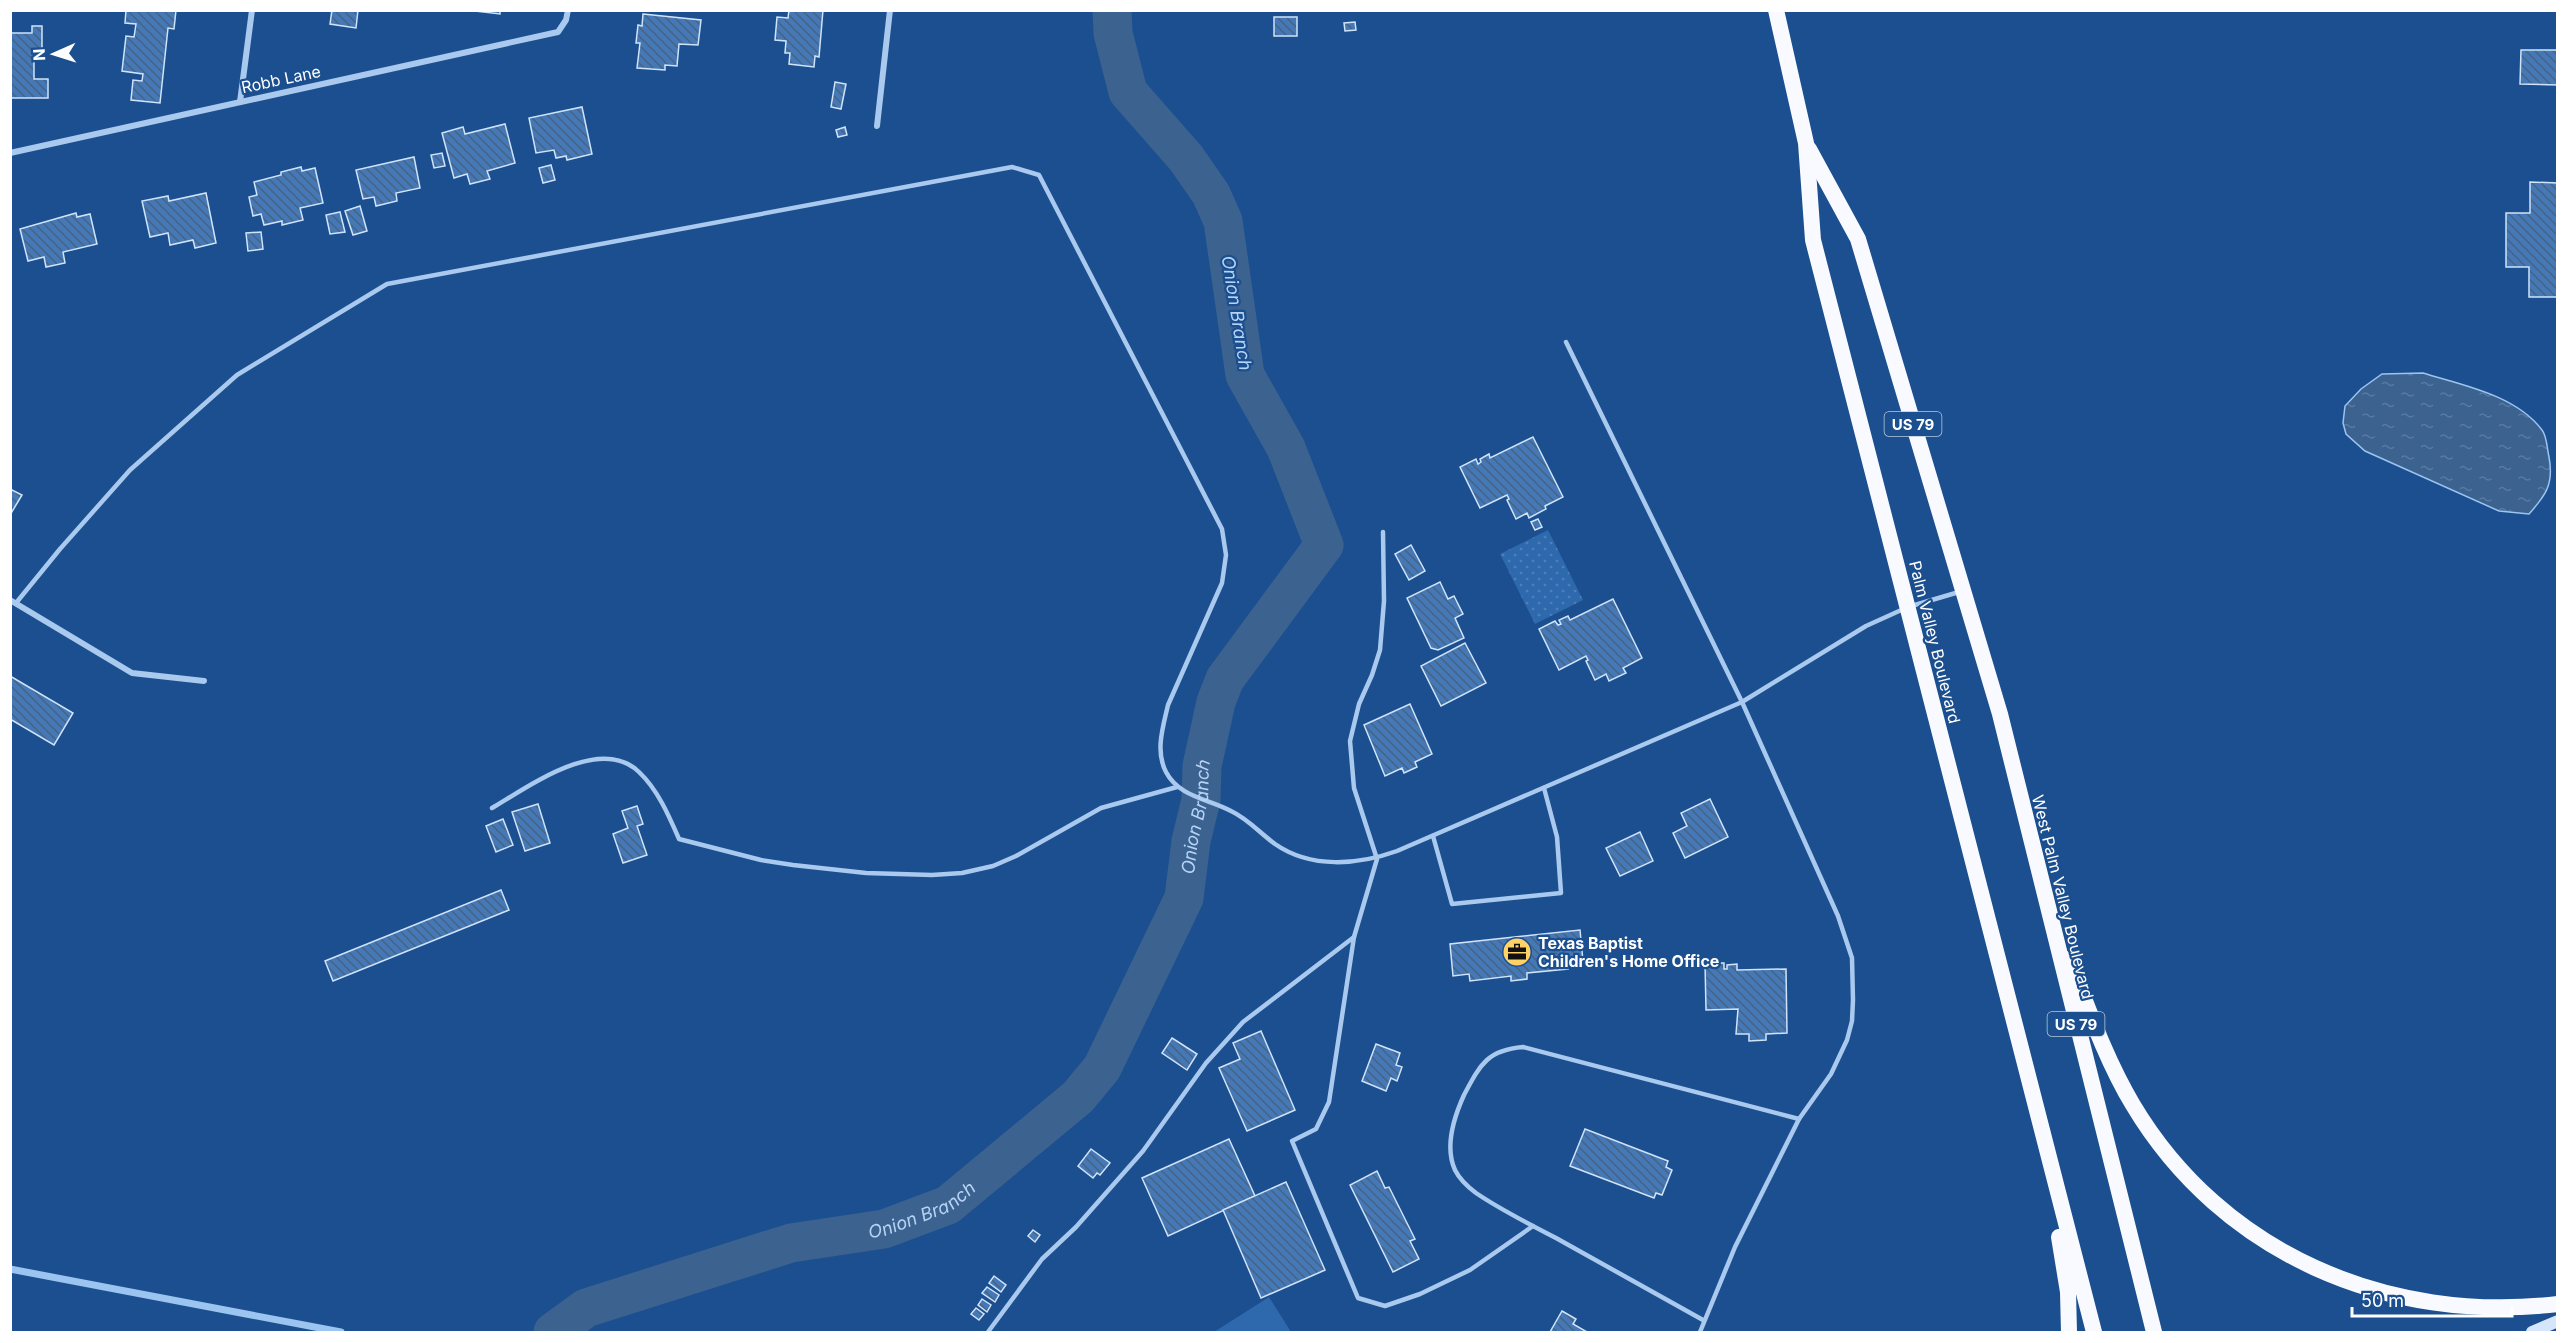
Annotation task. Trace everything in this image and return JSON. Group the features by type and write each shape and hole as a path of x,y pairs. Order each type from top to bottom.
{"highway":[{"name":"Palm Valley Boulevard","path":"1776,10 1806,143 1813,240 2045,1147"},
{"name":"Palm Valley Boulevard","path":"1806,143 1858,239 2000,714"},
{"name":"West Palm Valley Boulevard","path":"2000,714 2154,1332"},
{"path":"2044,897 2097,1029 2133,1105 2181,1171 2205,1196 2262,1239 2296,1258 2363,1288 2405,1298 2469,1307 2505,1308 2558,1304"},
{"path":"2045,1147 2068,1292 2069,1332"},
{"name":"US 79","path":"2045,1147 2094,1332"}],"main road":[{"path":"2532,1332 2558,1321"}],"street":[{"path":"240,102 252,10"},
{"name":"Robb Lane","path":"10,153 558,32 566,20 568,10"},
{"path":"877,126 890,10"},
{"path":"13,602 132,674 204,681"}],"lane":[{"path":"13,602 130,470 237,375 387,284 1012,167 1040,175 1222,529 1226,555 1222,584 1168,705 1160,747 1166,772 1177,787 1201,800 1232,811 1275,844 1305,858 1346,863 1377,859 1742,702 1866,626 1908,607 1962,591"},
{"path":"1566,342 1742,702 1838,916 1852,958 1852,1021 1847,1040 1831,1074 1799,1119 1736,1247 1703,1320 1700,1332"},
{"path":"1383,532 1384,601 1380,650 1353,721 1350,741 1354,788 1377,859 1354,937 1329,1102 1316,1129 1292,1141 1358,1298 1385,1305 1420,1294 1470,1270 1533,1226"},
{"path":"492,808 546,776 575,764 610,759 623,762 638,771 664,807 679,839 761,860 794,865 866,873 932,874 962,873 993,866 1016,856 1101,808 1177,787"},
{"path":"1433,836 1452,904 1562,892 1557,837 1544,788"},
{"path":"988,1332 1042,1259 1076,1227 1143,1151 1206,1063 1243,1022 1354,937"},
{"path":"1703,1320 1476,1193 1455,1171 1451,1156 1450,1142 1459,1106 1477,1070 1487,1058 1498,1051 1523,1047 1799,1119"}],"shaded area":[{"path":"1548,530 1583,600 1535,624 1500,554"},
{"path":"1269,1297 1291,1332 1214,1332"}],"water":[{"path":"2423,373 2471,387 2503,400 2531,418 2542,430 2549,457 2549,482 2544,495 2529,514 2499,511 2365,451 2346,434 2343,423 2345,406 2361,389 2382,374"}],"building":[{"path":"126,10 176,10 174,29 168,28 160,103 131,100 133,80 142,81 143,74 122,71 126,36 134,37 136,24 125,23"},
{"path":"332,10 358,10 356,28 330,24"},
{"path":"466,10 500,10 500,14"},
{"path":"789,10 823,10 819,57 815,56 814,67 789,64 790,53 785,53 786,41 775,40 777,17 788,18"},
{"path":"643,14 701,20 698,45 679,44 677,66 665,65 665,70 637,68 640,43 636,43 638,25 642,26"},
{"path":"1274,17 1297,17 1297,36 1274,36"},
{"path":"1355,22 1356,30 1345,31 1344,23"},
{"path":"32,26 42,26 42,53 34,53 34,79 48,79 48,98 10,98 10,33 32,33"},
{"path":"2521,50 2558,50 2558,85 2520,84"},
{"path":"835,82 846,84 841,109 831,107"},
{"path":"582,107 592,154 567,160 566,156 556,158 554,150 536,153 529,118"},
{"path":"505,124 515,163 487,171 490,179 470,184 467,174 454,178 442,133 463,127 465,134"},
{"path":"845,127 847,135 838,137 836,130"},
{"path":"442,153 445,166 434,168 431,155"},
{"path":"414,157 420,188 396,193 397,201 376,206 374,197 363,199 356,170"},
{"path":"551,165 555,180 543,183 539,168"},
{"path":"301,167 302,171 315,168 323,203 300,208 303,220 282,225 282,221 264,225 261,214 253,216 249,197 257,195 254,182"},
{"path":"2530,182 2558,183 2558,297 2529,297 2529,267 2506,267 2506,213 2530,213"},
{"path":"206,193 216,243 195,248 193,240 170,245 168,233 150,237 142,201 168,196 169,201"},
{"path":"360,206 367,231 353,235 345,211"},
{"path":"340,212 345,232 330,234 326,215"},
{"path":"76,213 77,217 90,214 97,244 63,252 65,263 46,267 44,257 28,261 20,229"},
{"path":"261,232 263,249 248,251 246,233"},
{"path":"1533,437 1563,497 1545,506 1546,509 1529,518 1527,513 1516,519 1507,495 1480,508 1460,467 1476,459 1478,464 1481,462 1480,459 1489,454 1490,458"},
{"path":"10,489 22,495 10,515"},
{"path":"1538,519 1542,527 1535,530 1531,522"},
{"path":"1411,545 1425,571 1409,580 1395,554"},
{"path":"1440,582 1448,599 1454,596 1463,614 1455,618 1464,638 1438,650 1431,648 1407,598"},
{"path":"1613,599 1642,658 1623,668 1626,673 1609,681 1606,674 1595,680 1586,656 1559,670 1539,629 1555,621 1558,625 1561,624 1559,620 1568,616 1570,620"},
{"path":"1465,643 1486,683 1441,706 1421,666"},
{"path":"10,676 73,713 54,745 10,719"},
{"path":"1410,704 1432,754 1415,762 1417,767 1404,773 1402,768 1385,776 1364,725"},
{"path":"1710,799 1728,837 1685,858 1673,833 1687,826 1681,813"},
{"path":"538,804 550,843 525,851 512,812"},
{"path":"637,806 643,824 637,826 647,855 623,863 613,834 628,828 622,811"},
{"path":"503,819 513,845 496,852 486,826"},
{"path":"1640,832 1653,861 1620,876 1606,848"},
{"path":"501,890 509,910 333,981 325,961"},
{"name":"Texas Baptist Children's Home Office","path":"1580,930 1583,961 1568,963 1568,969 1527,973 1527,979 1511,981 1511,976 1470,981 1469,974 1453,976 1450,944"},
{"path":"1705,963 1724,963 1724,969 1727,969 1727,965 1737,964 1737,970 1786,969 1787,1033 1766,1034 1766,1040 1749,1041 1749,1034 1736,1034 1738,1009 1706,1010"},
{"path":"1261,1031 1295,1110 1247,1131 1219,1068 1240,1059 1233,1043"},
{"path":"1172,1038 1197,1054 1187,1070 1162,1053"},
{"path":"1376,1044 1400,1053 1396,1065 1402,1067 1397,1081 1391,1078 1386,1091 1362,1081"},
{"path":"1585,1129 1668,1161 1666,1167 1672,1170 1662,1195 1656,1193 1654,1198 1570,1166"},
{"path":"1229,1139 1255,1196 1168,1236 1142,1178"},
{"path":"1091,1149 1110,1163 1100,1175 1097,1173 1093,1178 1078,1166"},
{"path":"1377,1171 1385,1188 1389,1187 1415,1239 1410,1241 1419,1259 1393,1272 1350,1185"},
{"path":"1286,1182 1325,1270 1261,1298 1223,1210"},
{"path":"1033,1230 1040,1235 1035,1242 1028,1236"},
{"path":"994,1276 1006,1285 1001,1292 989,1283"},
{"path":"987,1287 999,1295 995,1302 982,1293"},
{"path":"982,1299 991,1305 987,1312 978,1305"},
{"path":"976,1308 984,1314 979,1320 971,1314"},
{"path":"1562,1311 1576,1319 1573,1324 1587,1332 1550,1332"}],"waterway":[{"name":"Onion Branch","path":"553,1332 586,1308 791,1243 884,1229 948,1205 1078,1097 1102,1068 1184,898 1191,841 1201,800 1202,766 1216,702 1225,679 1324,545 1286,448 1245,375 1223,221 1211,194 1186,158 1128,92 1113,33 1112,10"},
{"path":"10,1269 341,1332"}],"place":[{"name":"Texas Baptist Children's Home Office","path":"1517,952"}]}
